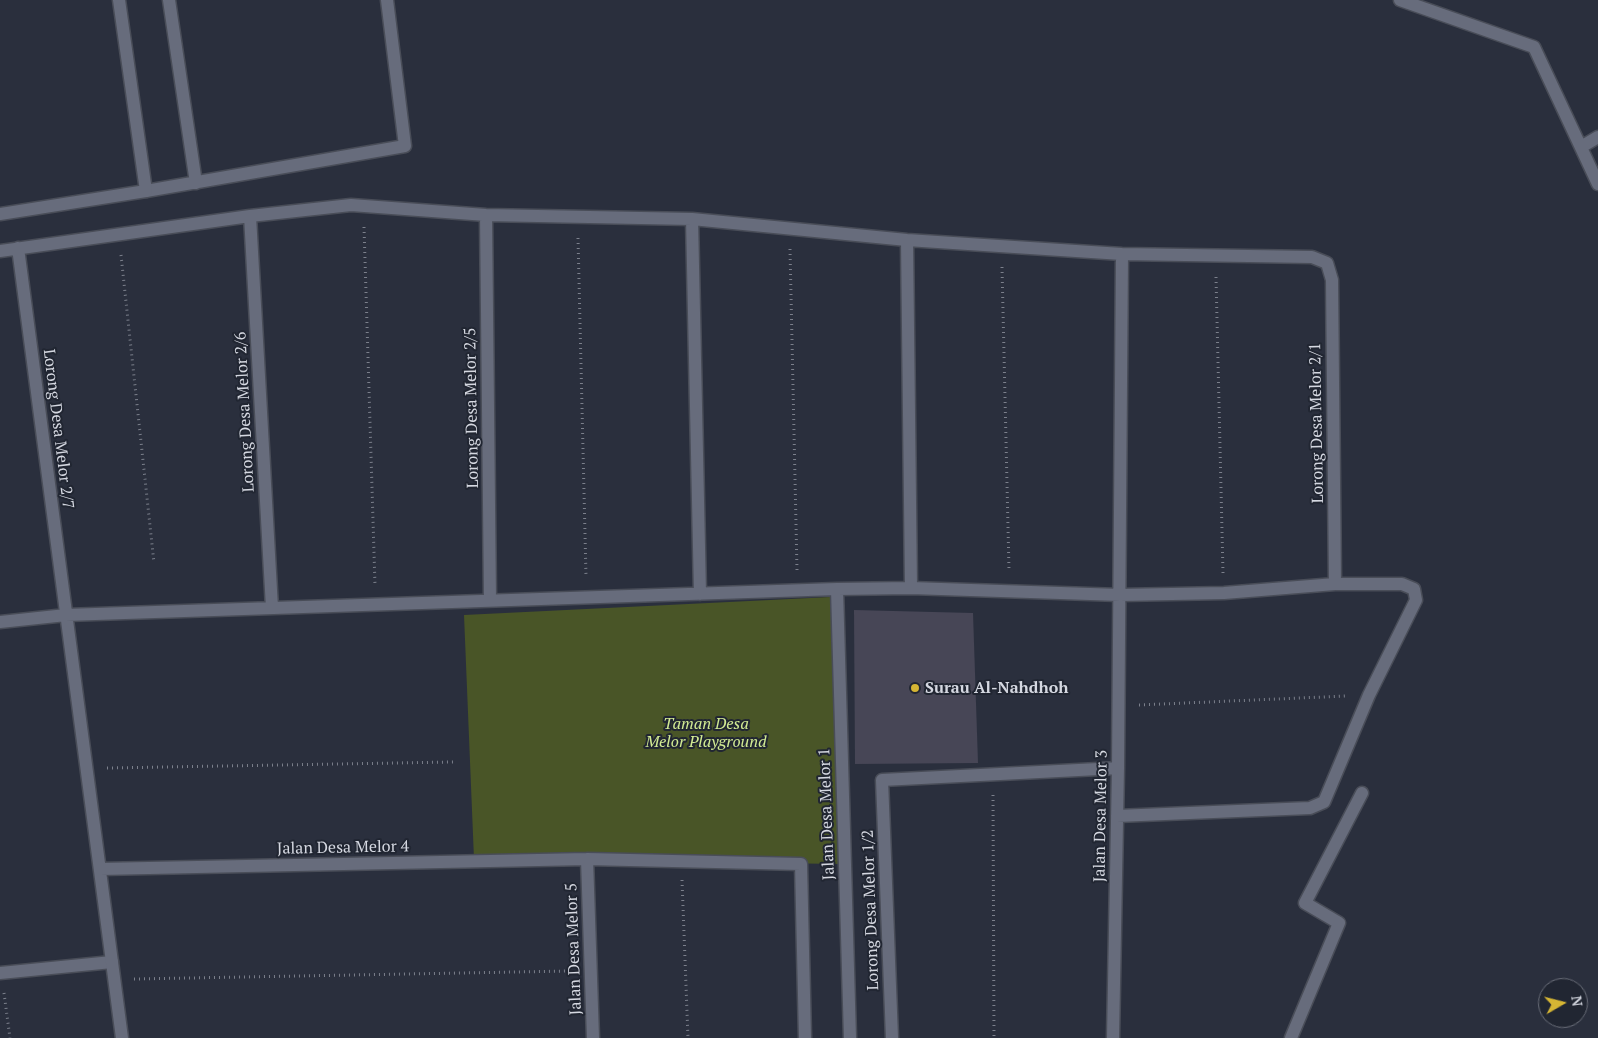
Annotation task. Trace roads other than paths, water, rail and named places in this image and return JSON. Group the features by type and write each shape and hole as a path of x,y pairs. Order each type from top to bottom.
{"street":[{"path":"119,0 146,191"},
{"path":"169,0 196,182"},
{"path":"0,214 405,146 387,0"},
{"path":"1400,0 1534,48 1598,184"},
{"path":"1581,148 1598,137"},
{"path":"0,251 250,216 351,205 486,215 692,219 907,240 1122,254"},
{"name":"Lorong Desa Melor 2/5","path":"486,215 490,600"},
{"name":"Lorong Desa Melor 2/6","path":"250,216 272,608"},
{"path":"692,219 700,594"},
{"path":"907,240 911,588"},
{"name":"Lorong Desa Melor 2/7","path":"18,248 122,1038"},
{"name":"Lorong Desa Melor 2/1","path":"1122,254 1312,257 1327,263 1332,280 1335,584"},
{"name":"Jalan Desa Melor 3","path":"1113,1038 1119,706 1122,254"},
{"path":"0,622 66,615 837,589 911,588 1120,595 1224,594 1335,584 1402,584 1414,589 1416,600 1369,695 1324,802 1310,808 1117,816"},
{"name":"Jalan Desa Melor 1","path":"837,589 850,1038"},
{"name":"Lorong Desa Melor 1/2","path":"892,1038 882,780 1118,768"},
{"path":"1290,1038 1339,923 1305,903 1362,793"},
{"name":"Jalan Desa Melor 4","path":"100,869 588,859 801,864 805,1038"},
{"name":"Jalan Desa Melor 5","path":"588,859 593,1038"},
{"path":"1,973 112,962"}],"place":[{"name":"Surau Al-Nahdhoh","path":"915,688"}],"park label":[{"name":"Taman Desa Melor Playground","path":"706,733"}]}
